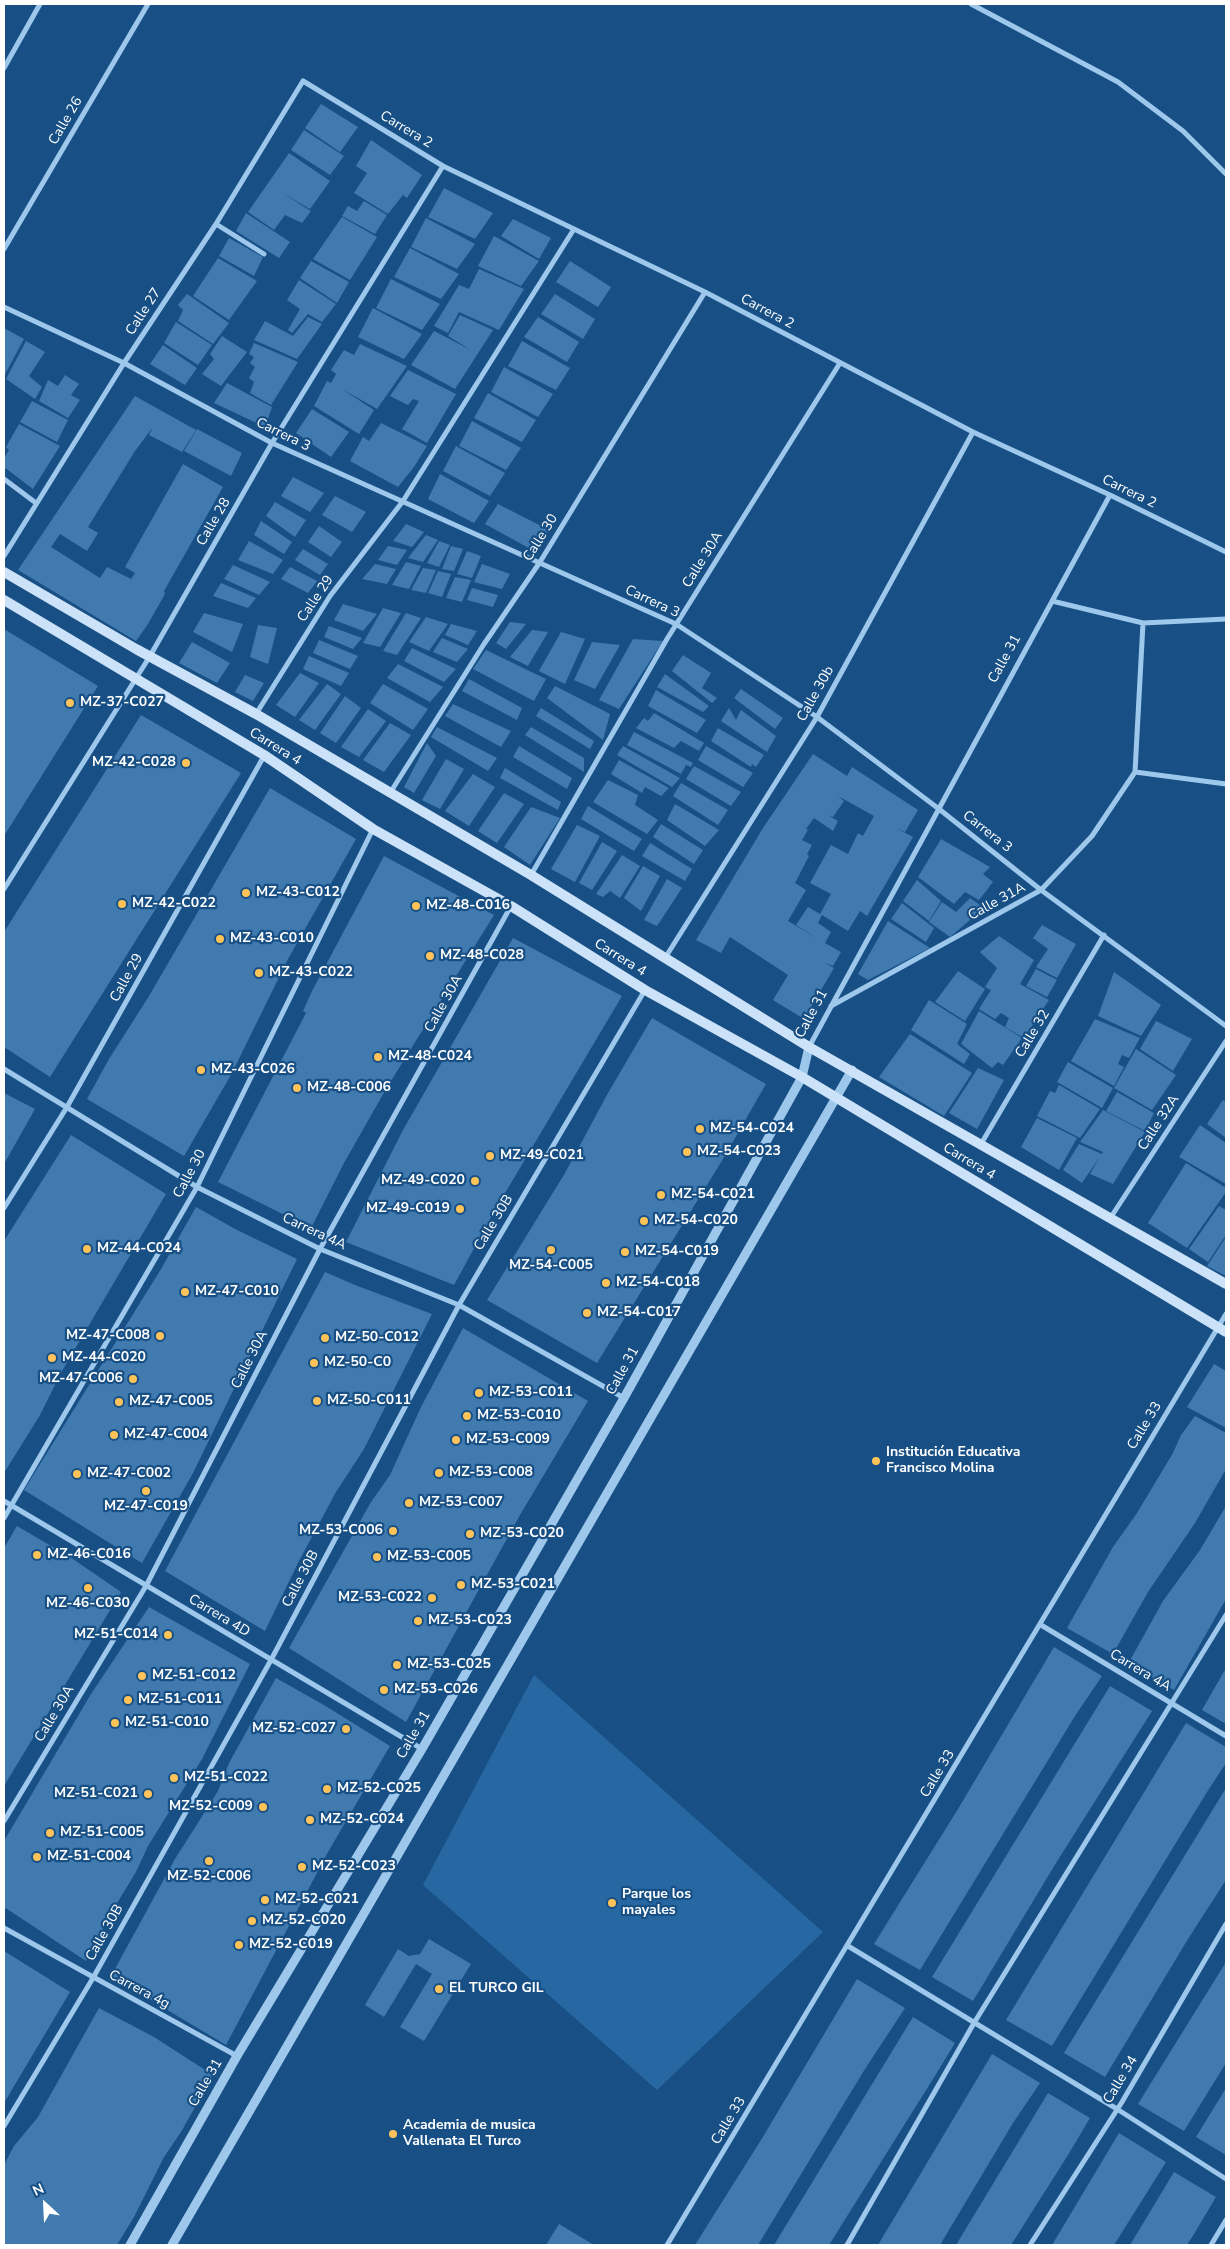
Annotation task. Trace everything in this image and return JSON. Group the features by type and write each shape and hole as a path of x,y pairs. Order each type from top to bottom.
{"main road":[{"name":"Carrera 4","path":"4,572 150,656 256,714 531,875 809,1047 980,1145 1112,1217 1226,1284"},
{"name":"Carrera 4","path":"4,600 264,755 373,828 511,906 645,990 802,1077 1222,1329"}],"street":[{"path":"4,68 40,4"},
{"name":"Calle 26","path":"4,249 148,4"},
{"path":"971,4 1118,82 1183,131 1226,174"},
{"name":"Carrera 2","path":"303,80 443,166 705,292 972,432 1110,495 1226,552"},
{"name":"Calle 27","path":"4,556 124,364 216,224 303,80"},
{"name":"Calle 28","path":"4,889 150,656 272,443 443,166"},
{"path":"216,224 264,254"},
{"name":"Calle 29","path":"256,714 330,596 403,501 574,229"},
{"name":"Calle 30","path":"390,794 484,644 540,562 705,292"},
{"name":"Carrera 3","path":"4,307 124,364 272,443 676,624 817,717 939,809 1041,890 1226,1026"},
{"name":"Calle 30A","path":"531,875 676,624 840,363"},
{"name":"Calle 30b","path":"665,958 817,717 972,432"},
{"path":"4,479 36,503"},
{"name":"Calle 31","path":"130,2245 238,2056 422,1749 624,1398 802,1077 809,1047 1110,495"},
{"path":"1052,601 1143,623 1226,619"},
{"path":"1143,623 1135,772 1226,784"},
{"name":"Calle 29","path":"4,1208 67,1107 264,755"},
{"name":"Calle 31A","path":"831,1006 1041,890 1092,836 1135,772"},
{"name":"Calle 30","path":"4,1518 197,1187 373,828"},
{"name":"Calle 30A","path":"4,1821 146,1586 320,1249 511,906"},
{"name":"Calle 32","path":"980,1145 1104,936"},
{"name":"Calle 30B","path":"4,2126 93,1978 271,1660 459,1304 645,990"},
{"name":"Calle 32A","path":"1112,1217 1226,1041"},
{"name":"Carrera 4A","path":"4,1069 197,1187 320,1249 459,1304 624,1398"},
{"path":"172,2245 852,1070"},
{"name":"Calle 33","path":"667,2245 1222,1329 1226,1314"},
{"name":"Carrera 4D","path":"4,1501 422,1749"},
{"path":"847,2245 974,2023 1173,1704 1226,1614"},
{"name":"Carrera 4A","path":"1041,1625 1226,1736"},
{"name":"Calle 34","path":"1030,2245 1117,2109 1226,1924"},
{"name":"Carrera 4g","path":"4,1928 238,2056"},
{"path":"848,1946 1117,2109 1226,2179"},
{"path":"1211,2245 1226,2220"}],"shaded area":[{"path":"534,1675 823,1932 657,2090 423,1885"}],"building":[{"path":"321,104 358,127 340,152 305,128"},
{"path":"304,130 344,156 330,175 291,150"},
{"path":"371,140 422,175 407,198 403,195 388,214 354,193 367,173 356,166"},
{"path":"289,153 330,181 310,209 281,192 311,211 302,223 285,215 274,230 248,212"},
{"path":"444,188 493,213 475,239 428,217"},
{"path":"364,201 387,215 375,234 342,216 348,206 357,211"},
{"path":"246,213 290,242 279,258 236,231"},
{"path":"342,217 377,237 350,280 313,259"},
{"path":"426,218 475,244 457,269 411,247"},
{"path":"513,219 551,238 539,259 501,236"},
{"path":"494,236 539,261 521,286 478,266"},
{"path":"229,238 263,257 254,276 219,256"},
{"path":"410,248 459,274 441,299 394,277"},
{"path":"218,258 257,281 229,320 193,296"},
{"path":"311,261 349,282 337,303 300,278"},
{"path":"570,261 611,287 598,307 556,282"},
{"path":"479,269 524,289 499,330 459,312 448,333 434,326 459,285 469,289"},
{"path":"391,279 440,304 422,330 376,308"},
{"path":"299,280 336,304 322,322 308,314 292,333 288,330 300,309 287,300"},
{"path":"187,294 229,323 213,344 178,321 183,310 178,305"},
{"path":"555,294 595,319 583,339 541,314"},
{"path":"373,308 422,334 404,359 358,337"},
{"path":"460,315 493,330 455,389 411,365 434,331 471,350 448,336"},
{"path":"308,317 322,324 297,359 254,340 265,321 293,336"},
{"path":"538,317 579,342 567,362 524,337"},
{"path":"176,322 212,345 198,365 164,343"},
{"path":"4,328 24,339 4,376"},
{"path":"222,336 247,352 221,386 202,374 214,359 210,354"},
{"path":"26,341 45,352 29,376 42,387 35,399 6,379"},
{"path":"522,341 570,368 556,390 508,366"},
{"path":"254,343 298,362 271,405 250,393 254,382 249,378 255,367 250,363 254,357 249,354"},
{"path":"360,344 407,366 377,409 342,389 374,410 359,434 314,406 327,381 331,383 336,374 331,370 344,350 354,355"},
{"path":"163,345 197,368 185,385 150,364"},
{"path":"504,367 553,394 538,417 491,392"},
{"path":"408,370 456,394 427,443 402,429 419,401 413,399 408,405 390,396"},
{"path":"65,375 79,384 71,395 80,400 68,418 39,401 48,380 58,386"},
{"path":"227,383 272,407 265,427 214,403"},
{"path":"488,393 536,420 522,442 474,418"},
{"path":"135,396 196,430 182,452 149,435 153,427 135,451 88,527 98,533 87,551 60,534 51,547 100,578 107,567 131,579 135,573 125,567 183,464 223,487 164,591 165,594 136,641 18,570"},
{"path":"32,401 68,420 57,442 20,422"},
{"path":"312,409 349,432 331,457 296,433"},
{"path":"472,421 521,448 506,470 459,446"},
{"path":"381,423 427,446 414,467 398,487 350,461 363,437 369,441"},
{"path":"19,424 60,446 33,489 4,467 4,458 9,450 6,447"},
{"path":"197,429 242,453 231,476 184,451"},
{"path":"456,446 505,473 490,496 443,471"},
{"path":"440,474 489,501 474,523 428,499"},
{"path":"293,477 324,493 310,512 281,496"},
{"path":"335,496 366,512 352,532 322,515"},
{"path":"275,502 306,520 295,537 266,516"},
{"path":"498,504 549,530 536,552 485,524"},
{"path":"261,521 292,542 284,554 254,535"},
{"path":"406,524 424,532 412,547 393,541"},
{"path":"319,526 342,542 331,557 308,542"},
{"path":"426,535 438,540 423,562 408,558"},
{"path":"249,541 283,560 273,574 238,560"},
{"path":"439,541 450,545 439,567 427,563"},
{"path":"388,546 407,550 397,565 378,560"},
{"path":"451,546 463,549 454,571 442,569"},
{"path":"303,549 328,564 320,575 295,560"},
{"path":"467,551 481,556 472,578 457,574"},
{"path":"406,562 421,566 409,589 392,585"},
{"path":"375,564 396,569 387,584 362,579"},
{"path":"482,564 510,574 502,589 474,582"},
{"path":"233,565 270,582 259,595 224,579"},
{"path":"290,567 317,581 308,593 281,579"},
{"path":"423,568 436,570 426,593 411,590"},
{"path":"438,571 451,574 442,597 428,593"},
{"path":"455,577 471,580 462,602 446,598"},
{"path":"221,583 256,598 248,608 213,596"},
{"path":"472,588 498,595 493,607 467,600"},
{"path":"343,604 377,614 363,631 334,620"},
{"path":"383,608 401,613 380,647 363,643"},
{"path":"204,613 243,624 232,652 193,632"},
{"path":"406,613 421,618 397,655 383,651"},
{"path":"426,617 448,624 429,651 409,642"},
{"path":"510,622 526,624 506,649 496,643"},
{"path":"451,624 477,631 468,645 445,635"},
{"path":"258,625 277,628 268,664 250,657"},
{"path":"329,626 362,638 353,649 324,637"},
{"path":"4,629 98,686 4,836"},
{"path":"532,630 548,632 528,666 510,657"},
{"path":"561,632 585,639 565,684 539,671"},
{"path":"442,638 468,649 457,662 433,652"},
{"path":"633,639 663,641 619,709 599,700"},
{"path":"319,640 358,656 350,669 313,653"},
{"path":"192,642 230,663 217,683 179,663"},
{"path":"592,642 620,645 595,689 574,680"},
{"path":"412,648 456,669 444,682 404,661"},
{"path":"486,650 546,679 534,701 473,669"},
{"path":"683,655 711,673 702,688 717,698 712,703 672,671"},
{"path":"309,656 349,673 341,686 303,669"},
{"path":"398,664 443,687 430,702 387,678"},
{"path":"300,673 319,683 295,717 276,705"},
{"path":"665,674 709,706 703,712 657,687"},
{"path":"245,675 264,683 253,701 235,692"},
{"path":"469,679 522,708 517,720 462,691"},
{"path":"327,684 341,694 315,730 299,720"},
{"path":"383,684 428,709 413,730 370,703"},
{"path":"555,686 610,714 603,740 547,698"},
{"path":"741,689 783,718 775,729 734,698"},
{"path":"656,690 706,720 697,733 648,706"},
{"path":"345,696 361,708 336,743 320,733"},
{"path":"453,704 511,731 501,747 445,716"},
{"path":"541,708 594,741 590,749 536,716"},
{"path":"729,708 736,720 741,710 776,736 767,752 721,721"},
{"path":"368,709 386,721 359,757 341,747"},
{"path":"654,713 704,743 699,751 681,741 674,748 636,728 644,718 648,721"},
{"path":"141,715 241,773 50,1077 4,1047 4,932"},
{"path":"390,723 411,735 384,772 363,760"},
{"path":"437,727 497,758 488,771 431,737"},
{"path":"531,727 584,758 584,772 525,735"},
{"path":"718,728 764,755 756,767 752,764 751,767 711,741"},
{"path":"634,732 693,763 691,767 686,765 681,774 627,745"},
{"path":"427,743 436,756 414,793 404,787"},
{"path":"519,746 572,778 567,789 513,757"},
{"path":"623,746 680,778 672,787 617,755"},
{"path":"706,746 753,773 743,787 698,760"},
{"path":"813,754 847,776 852,767 918,810 905,832 896,828 913,837 867,916 860,911 848,931 822,915 818,923 831,932 825,943 841,952 833,966 825,963 834,968 804,1019 773,1000 788,975 730,937 721,953 696,940 763,828","holes":["838,796 874,816 863,836 858,833 848,854 831,845 810,883 831,894 820,914 808,907 796,925 818,939 788,921 806,890 795,883 809,856 807,854 812,845 802,840 808,830 806,829 814,818 833,831 838,821 828,815 833,817 844,801"]},
{"path":"446,759 464,769 440,809 422,800"},
{"path":"619,760 669,788 661,796 645,787 642,793 611,774"},
{"path":"694,766 741,792 731,806 686,779"},
{"path":"505,768 561,802 558,810 500,778"},
{"path":"473,774 495,787 469,826 445,811"},
{"path":"608,780 638,795 635,805 658,820 647,834 593,802"},
{"path":"681,783 728,810 718,825 673,796"},
{"path":"270,788 356,839 288,959 232,1073 184,1156 87,1099"},
{"path":"504,793 524,804 497,843 478,831"},
{"path":"675,804 719,830 705,846 667,820"},
{"path":"588,806 642,839 634,851 581,819"},
{"path":"531,807 560,818 530,865 504,847"},
{"path":"661,824 703,850 694,864 653,837"},
{"path":"577,825 600,836 575,882 551,869"},
{"path":"941,839 990,867 983,874 993,882 979,900 965,892 954,904 918,877"},
{"path":"602,842 617,851 592,890 579,883"},
{"path":"650,843 692,869 685,881 642,856"},
{"path":"622,855 640,866 620,898 610,891 603,897 596,894"},
{"path":"384,856 494,915 386,1089 344,1163 311,1228 218,1182 306,1013 303,1011 312,991"},
{"path":"643,866 660,876 641,911 624,898"},
{"path":"667,879 682,888 657,926 644,920"},
{"path":"917,880 941,901 929,921 903,901"},
{"path":"970,898 984,908 950,937 929,922 942,902 956,912"},
{"path":"902,903 934,928 926,942 891,919"},
{"path":"888,921 930,948 868,980 858,974"},
{"path":"1042,925 1076,944 1057,978 1036,967 1048,949 1033,938"},
{"path":"999,936 1034,960 1020,984 1049,1000 1024,1038 1005,1027 1009,1018 1001,1013 995,1019 979,1009 991,990 985,987 997,968 980,952"},
{"path":"513,938 622,996 495,1210 454,1285 346,1242 403,1130"},
{"path":"1036,969 1057,980 1047,997 1026,986"},
{"path":"958,971 985,989 965,1021 935,1002"},
{"path":"1114,972 1161,1005 1141,1036 1098,1016"},
{"path":"929,1000 967,1024 957,1044 970,1054 964,1064 911,1030"},
{"path":"979,1011 1022,1038 1003,1065 998,1062 992,1068 961,1044"},
{"path":"652,1018 766,1084 723,1159 597,1363 487,1300 565,1173 608,1093"},
{"path":"1095,1019 1140,1038 1129,1058 1122,1055 1118,1064 1124,1067 1114,1086 1071,1061"},
{"path":"1156,1021 1192,1039 1173,1071 1140,1049"},
{"path":"910,1034 972,1073 944,1116 879,1077"},
{"path":"1136,1049 1176,1075 1152,1110 1114,1088"},
{"path":"1068,1062 1113,1088 1102,1108 1057,1082"},
{"path":"978,1068 1004,1080 977,1129 949,1113"},
{"path":"1059,1085 1100,1109 1080,1138 1037,1116 1050,1091 1055,1093"},
{"path":"1117,1092 1154,1113 1145,1131 1106,1111"},
{"path":"4,1093 35,1109 4,1164"},
{"path":"1223,1100 1226,1102 1226,1138 1207,1124"},
{"path":"1103,1110 1145,1132 1113,1184 1090,1174 1099,1158 1082,1183 1063,1170 1079,1144 1102,1154 1103,1152 1080,1142"},
{"path":"1037,1118 1077,1138 1059,1170 1021,1147"},
{"path":"1200,1125 1226,1143 1226,1184 1179,1157"},
{"path":"71,1135 166,1194 62,1371 40,1415 4,1473 4,1241"},
{"path":"1186,1163 1226,1188 1226,1192 1187,1248 1148,1223"},
{"path":"1219,1206 1226,1210 1226,1235 1208,1262 1189,1249"},
{"path":"196,1207 237,1230 297,1259 193,1473 142,1563 24,1490 161,1269"},
{"path":"1226,1237 1226,1276 1207,1266"},
{"path":"325,1272 432,1314 364,1449 336,1492 299,1561 265,1631 165,1571"},
{"path":"463,1328 588,1401 520,1515 406,1722 289,1648 371,1502 390,1475 421,1407"},
{"path":"1214,1364 1226,1371 1226,1428 1187,1407"},
{"path":"1195,1416 1226,1433 1226,1469 1195,1523 1148,1592 1113,1654 1067,1628 1113,1547 1137,1513 1173,1453 1181,1435"},
{"path":"1226,1506 1226,1599 1174,1690 1128,1664 1163,1601 1200,1550"},
{"path":"17,1526 70,1557 121,1592 4,1786 4,1548"},
{"path":"149,1607 250,1664 202,1759 148,1846 136,1872 111,1913 86,1961 4,1907 4,1841 91,1694"},
{"path":"1054,1647 1102,1676 1075,1716 920,1970 874,1944 958,1809"},
{"path":"1226,1668 1226,1724 1202,1710"},
{"path":"276,1678 390,1746 328,1852 226,2045 139,1993 110,1978 175,1859 218,1791 229,1763"},
{"path":"1110,1686 1152,1711 1056,1863 973,2001 932,1977"},
{"path":"1186,1723 1226,1747 1226,1763 1052,2046 1006,2020"},
{"path":"1226,1788 1226,1880 1188,1939 1105,2077 1064,2053"},
{"name":"EL TURCO GIL","path":"429,1939 471,1964 424,2041 400,2027 432,1974 416,1964 384,2017 365,2005 398,1949 409,1956 420,1954"},
{"path":"4,1951 70,1992 4,2103"},
{"path":"1226,1962 1226,2063 1184,2131 1138,2104"},
{"path":"857,1979 905,2008 865,2069 758,2245 695,2245 761,2140"},
{"path":"99,2008 154,2037 213,2075 181,2132 164,2157 134,2217 117,2245 4,2245 4,2165 14,2146 38,2117"},
{"path":"913,2017 955,2043 829,2245 774,2245"},
{"path":"992,2054 1040,2083 1013,2123 940,2245 878,2245"},
{"path":"1226,2088 1226,2155 1196,2137"},
{"path":"1048,2093 1090,2118 1068,2155 1011,2245 956,2245"},
{"path":"1119,2133 1166,2162 1114,2245 1052,2245"},
{"path":"1174,2172 1216,2197 1194,2234 1187,2245 1130,2245"},
{"path":"559,2224 594,2245 546,2245"}],"place":[{"name":"MZ-37-C027","path":"70,703"},
{"name":"MZ-42-C028","path":"186,763"},
{"name":"MZ-43-C012","path":"246,893"},
{"name":"MZ-42-C022","path":"122,904"},
{"name":"MZ-48-C016","path":"416,906"},
{"name":"MZ-43-C010","path":"220,939"},
{"name":"MZ-48-C028","path":"430,956"},
{"name":"MZ-43-C022","path":"259,973"},
{"name":"MZ-48-C024","path":"378,1057"},
{"name":"MZ-43-C026","path":"201,1070"},
{"name":"MZ-48-C006","path":"297,1088"},
{"name":"MZ-54-C024","path":"700,1129"},
{"name":"MZ-54-C023","path":"687,1152"},
{"name":"MZ-49-C021","path":"490,1156"},
{"name":"MZ-49-C020","path":"475,1181"},
{"name":"MZ-54-C021","path":"661,1195"},
{"name":"MZ-49-C019","path":"460,1209"},
{"name":"MZ-54-C020","path":"644,1221"},
{"name":"MZ-44-C024","path":"87,1249"},
{"name":"MZ-54-C005","path":"551,1250"},
{"name":"MZ-54-C019","path":"625,1252"},
{"name":"MZ-54-C018","path":"606,1283"},
{"name":"MZ-47-C010","path":"185,1292"},
{"name":"MZ-54-C017","path":"587,1313"},
{"name":"MZ-47-C008","path":"160,1336"},
{"name":"MZ-50-C012","path":"325,1338"},
{"name":"MZ-44-C020","path":"52,1358"},
{"name":"MZ-50-C0","path":"314,1363"},
{"name":"MZ-47-C006","path":"133,1379"},
{"name":"MZ-53-C011","path":"479,1393"},
{"name":"MZ-50-C011","path":"317,1401"},
{"name":"MZ-47-C005","path":"119,1402"},
{"name":"MZ-53-C010","path":"467,1416"},
{"name":"MZ-47-C004","path":"114,1435"},
{"name":"MZ-53-C009","path":"456,1440"},
{"name":"Institución Educativa Francisco Molina","path":"876,1461"},
{"name":"MZ-53-C008","path":"439,1473"},
{"name":"MZ-47-C002","path":"77,1474"},
{"name":"MZ-47-C019","path":"146,1491"},
{"name":"MZ-53-C007","path":"409,1503"},
{"name":"MZ-53-C006","path":"393,1531"},
{"name":"MZ-53-C020","path":"470,1534"},
{"name":"MZ-46-C016","path":"37,1555"},
{"name":"MZ-53-C005","path":"377,1557"},
{"name":"MZ-53-C021","path":"461,1585"},
{"name":"MZ-46-C030","path":"88,1588"},
{"name":"MZ-53-C022","path":"432,1598"},
{"name":"MZ-53-C023","path":"418,1621"},
{"name":"MZ-51-C014","path":"168,1635"},
{"name":"MZ-53-C025","path":"397,1665"},
{"name":"MZ-51-C012","path":"142,1676"},
{"name":"MZ-53-C026","path":"384,1690"},
{"name":"MZ-51-C011","path":"128,1700"},
{"name":"MZ-51-C010","path":"115,1723"},
{"name":"MZ-52-C027","path":"346,1729"},
{"name":"MZ-51-C022","path":"174,1778"},
{"name":"MZ-52-C025","path":"327,1789"},
{"name":"MZ-51-C021","path":"148,1794"},
{"name":"MZ-52-C009","path":"263,1807"},
{"name":"MZ-52-C024","path":"310,1820"},
{"name":"MZ-51-C005","path":"50,1833"},
{"name":"MZ-51-C004","path":"37,1857"},
{"name":"MZ-52-C006","path":"209,1861"},
{"name":"MZ-52-C023","path":"302,1867"},
{"name":"MZ-52-C021","path":"265,1900"},
{"name":"Parque los mayales","path":"612,1903"},
{"name":"MZ-52-C020","path":"252,1921"},
{"name":"MZ-52-C019","path":"239,1945"},
{"name":"EL TURCO GIL","path":"439,1989"},
{"name":"Academia de musica Vallenata El Turco","path":"393,2134"}]}
